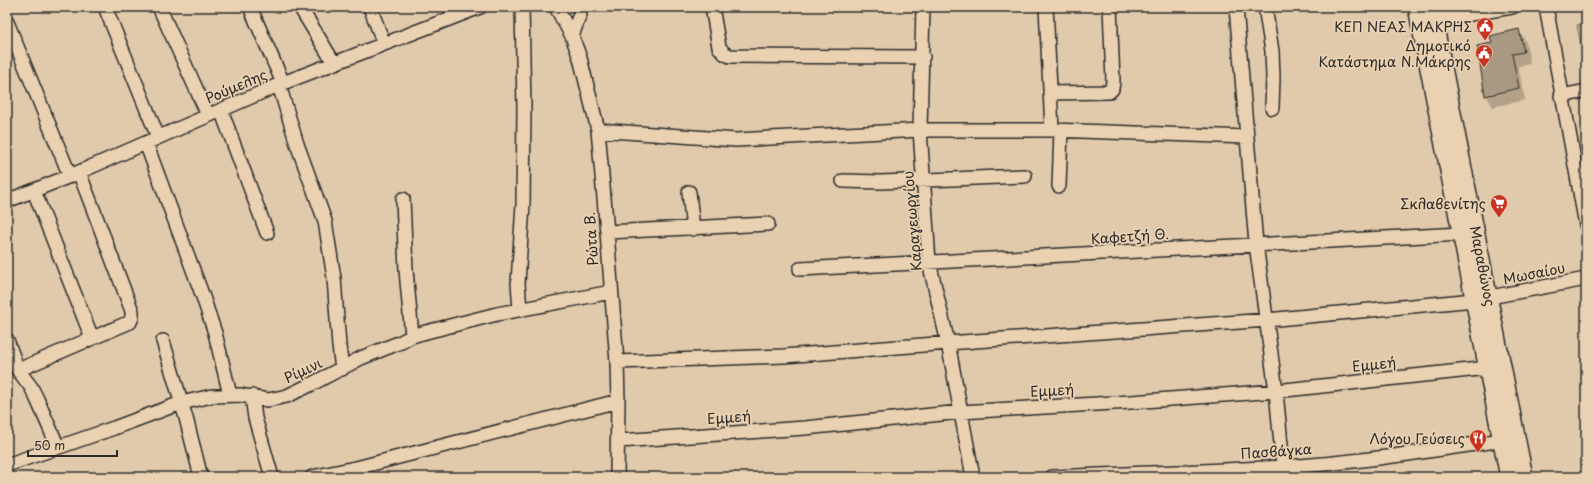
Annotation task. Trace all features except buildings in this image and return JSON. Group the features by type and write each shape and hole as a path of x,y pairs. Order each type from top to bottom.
{"main road":[{"name":"Μαραθώνος","path":"1417,7 1462,234 1482,299 1488,368 1509,477"},
{"name":"Μαραθώνος","path":"1432,13 1482,299 1524,477"}],"street":[{"path":"105,7 158,137"},
{"path":"159,7 208,116"},
{"path":"250,7 281,84 297,144 325,221 334,278 342,369"},
{"path":"300,7 334,63"},
{"path":"370,7 384,44"},
{"name":"Ρούμελης","path":"7,201 75,174 281,84 480,7"},
{"path":"520,310 518,283 522,204 524,109 522,7"},
{"name":"Ρώτα Β.","path":"556,7 565,26 572,36 580,58 598,130 617,362 619,441 617,477"},
{"path":"572,36 580,14 580,7"},
{"path":"712,7 719,47 724,53 730,56 922,57"},
{"name":"Καραγεωργίου","path":"923,7 920,130 929,262 948,343 973,477"},
{"path":"1046,7 1050,93 1057,130 1059,186"},
{"path":"1050,93 1109,92 1112,89 1110,7"},
{"path":"1236,7 1256,244 1276,391 1284,472"},
{"path":"1265,7 1272,51 1272,108"},
{"path":"1432,13 1512,7"},
{"path":"1546,7 1561,96 1586,225"},
{"path":"7,23 75,174 132,311 130,322 18,370"},
{"path":"1561,96 1586,92"},
{"path":"221,110 267,233"},
{"path":"598,130 736,140 920,130 1057,130 1247,137"},
{"path":"146,143 215,333 230,395"},
{"path":"843,182 881,182 1025,176"},
{"path":"34,191 92,338"},
{"path":"689,192 693,229"},
{"path":"403,199 407,285 412,336"},
{"path":"607,232 693,229 768,224"},
{"name":"Καφετζή Θ.","path":"800,269 1462,234"},
{"name":"Μωσαίου","path":"617,362 784,356 1267,320 1482,299 1586,279"},
{"name":"Ρίμινι","path":"7,465 114,428 181,402 212,396 252,396 268,400 287,396 361,358 412,336 497,314 611,292"},
{"path":"7,340 18,370 31,387 58,447"},
{"path":"163,341 201,477"},
{"name":"Εμμεή","path":"619,441 805,428 960,412 1131,402 1276,391 1488,368"},
{"path":"252,396 255,418 272,477"},
{"path":"312,477 360,467 618,401"},
{"name":"Πασβάγκα","path":"1052,477 1131,472 1284,472 1502,440"}],"shaded area":[{"path":"1586,23 1586,72 1577,25"}],"place":[{"name":"ΚΕΠ ΝΕΑΣ ΜΑΚΡΗΣ","path":"1485,41"},
{"name":"Δημοτικό Κατάστημα Ν.Μάκρης","path":"1484,68"},
{"name":"Σκλαβενίτης","path":"1499,218"},
{"name":"Λόγου Γεύσεις","path":"1478,453"}]}
